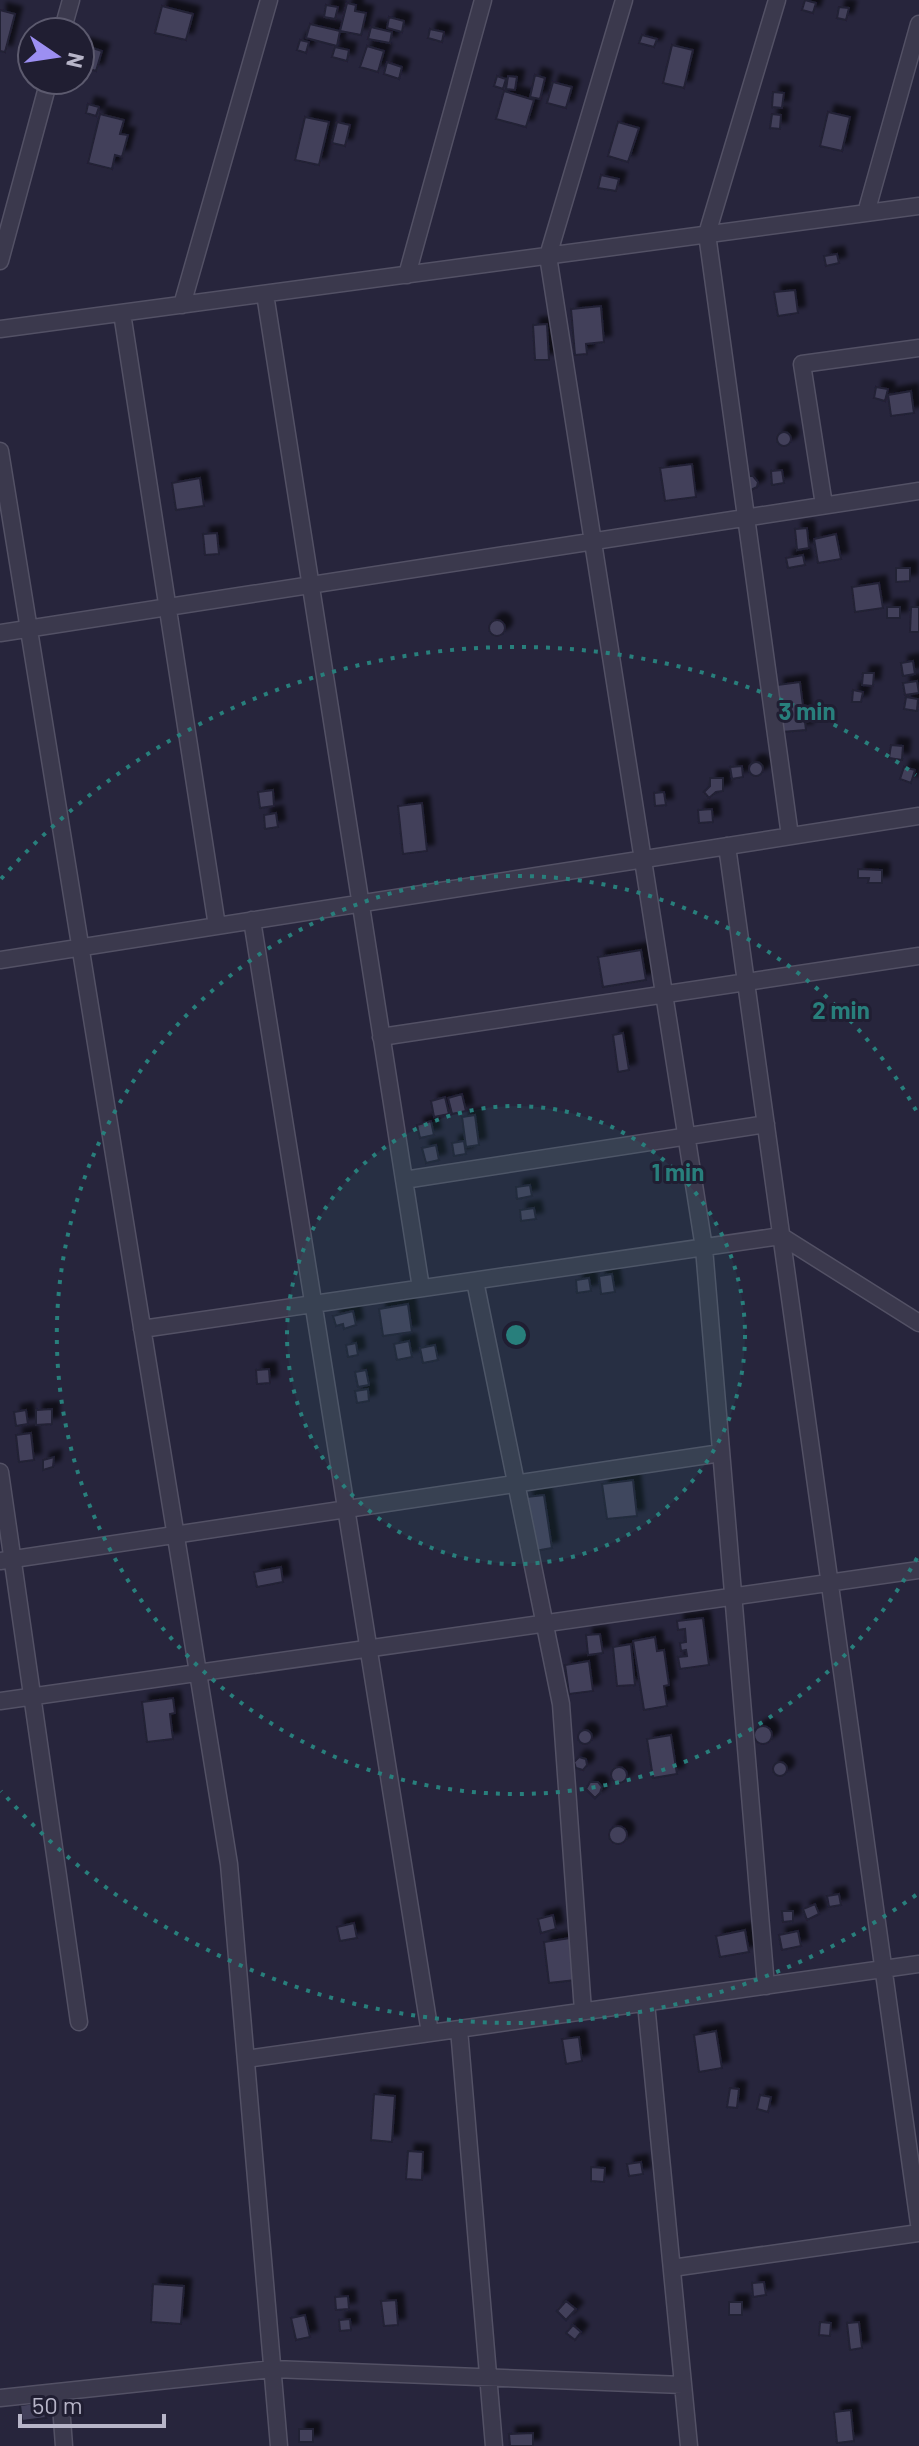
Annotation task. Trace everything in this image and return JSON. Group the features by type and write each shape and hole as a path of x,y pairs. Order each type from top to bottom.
{"street":[{"path":"182,305 269,0"},
{"path":"407,275 483,0"},
{"path":"624,0 548,256 704,1248 766,1986"},
{"path":"777,0 707,234 790,836"},
{"path":"866,213 919,24"},
{"path":"0,261 45,96"},
{"path":"0,329 919,206"},
{"path":"265,294 421,1288"},
{"path":"122,313 217,926"},
{"path":"824,505 802,364 919,348"},
{"path":"0,451 229,1864 279,2446"},
{"path":"0,633 919,491"},
{"path":"0,960 919,816"},
{"path":"727,846 919,2224"},
{"path":"252,920 430,2033"},
{"path":"381,1037 919,956"},
{"path":"404,1180 766,1124"},
{"path":"142,1329 781,1236 919,1323"},
{"path":"475,1281 561,1704 583,2011"},
{"path":"6,1560 721,1453"},
{"path":"0,1472 6,1560 32,1696 79,2022"},
{"path":"0,1701 919,1570"},
{"path":"246,2059 919,1964"},
{"path":"646,2003 689,2446"},
{"path":"459,2029 494,2446"},
{"path":"672,2268 919,2233"},
{"path":"0,2398 273,2369 683,2385"},
{"path":"60,2392 64,2446"}],"building":[{"path":"805,0 816,3 813,13 802,10"},
{"path":"347,3 356,5 355,11 366,13 361,35 340,31"},
{"path":"326,5 338,7 335,19 324,17"},
{"path":"162,6 193,14 186,40 155,33"},
{"path":"839,7 849,8 846,20 837,18"},
{"path":"0,10 15,14 5,52 0,51"},
{"path":"389,17 404,21 402,32 387,28"},
{"path":"310,24 340,31 337,46 306,38"},
{"path":"371,27 392,32 390,43 368,39"},
{"path":"430,29 444,32 442,42 428,38"},
{"path":"642,35 657,39 654,47 639,43"},
{"path":"300,40 309,42 306,53 297,50"},
{"path":"672,45 693,50 684,88 663,83"},
{"path":"367,46 384,51 378,72 360,67"},
{"path":"335,47 349,50 347,61 332,57"},
{"path":"96,49 102,51 96,71"},
{"path":"387,62 402,67 399,79 384,74"},
{"path":"535,75 545,78 540,99 530,97"},
{"path":"497,76 506,79 503,89 494,86"},
{"path":"508,76 517,77 515,90 506,89"},
{"path":"553,82 572,87 566,108 547,103"},
{"path":"504,91 534,100 526,127 496,119"},
{"path":"773,92 784,93 782,108 772,107"},
{"path":"88,104 99,107 96,116 86,113"},
{"path":"828,112 850,117 842,151 820,146"},
{"path":"100,114 124,120 120,134 128,135 122,157 115,155 112,169 88,163"},
{"path":"772,114 781,115 780,129 770,128"},
{"path":"305,117 329,122 319,165 295,160"},
{"path":"337,122 350,125 345,146 332,143"},
{"path":"618,122 639,128 628,162 608,156"},
{"path":"601,175 619,179 616,191 598,188"},
{"path":"837,254 839,263 826,266 824,256"},
{"path":"795,290 798,313 778,316 774,292"},
{"path":"601,306 604,342 586,344 587,354 575,355 571,309"},
{"path":"547,324 549,360 535,360 533,325"},
{"path":"876,387 888,389 885,401 874,398"},
{"path":"911,391 914,413 891,416 888,395"},
{"path":"784,432 791,439 784,446 777,439"},
{"path":"692,464 696,497 665,501 660,468"},
{"path":"782,470 784,483 772,485 771,471"},
{"path":"748,476 753,476 758,482 757,487 749,491"},
{"path":"200,478 204,506 176,510 172,483"},
{"path":"807,528 809,548 797,550 795,529"},
{"path":"217,533 219,554 205,555 203,534"},
{"path":"836,534 841,559 818,563 814,539"},
{"path":"803,555 805,565 788,568 786,558"},
{"path":"896,568 910,568 910,581 896,582"},
{"path":"879,583 883,608 855,612 852,587"},
{"path":"887,607 900,607 900,618 887,618"},
{"path":"911,607 919,607 919,632 910,632"},
{"path":"494,620 500,620 505,628 503,634 494,636 489,631 489,625"},
{"path":"913,661 915,674 903,676 901,663"},
{"path":"863,673 874,673 873,686 862,685"},
{"path":"917,681 919,693 905,695 903,683"},
{"path":"800,682 806,730 782,732 777,685"},
{"path":"853,690 863,692 861,702 852,702"},
{"path":"906,697 918,699 917,711 904,709"},
{"path":"891,745 903,746 902,760 889,758"},
{"path":"756,762 763,769 756,776 749,769"},
{"path":"742,766 743,777 732,779 730,767"},
{"path":"904,767 915,770 911,783 900,779"},
{"path":"710,778 723,778 723,791 709,798 704,792 710,786"},
{"path":"273,790 274,806 260,808 258,792"},
{"path":"664,792 666,805 655,806 654,793"},
{"path":"422,803 427,851 403,854 398,806"},
{"path":"712,809 713,822 699,823 698,810"},
{"path":"276,813 278,827 265,829 264,815"},
{"path":"858,869 882,870 882,883 868,883 869,878 858,878"},
{"path":"641,950 646,980 603,987 598,957"},
{"path":"623,1033 629,1070 618,1072 613,1035"},
{"path":"462,1094 466,1111 452,1114 448,1098"},
{"path":"445,1097 449,1114 434,1117 431,1101"},
{"path":"475,1115 479,1145 466,1147 462,1117"},
{"path":"431,1121 434,1135 420,1138 417,1125"},
{"path":"464,1141 466,1154 454,1156 452,1143"},
{"path":"436,1145 439,1160 426,1163 422,1148"},
{"path":"530,1185 532,1196 517,1199 516,1187"},
{"path":"534,1208 536,1219 521,1221 520,1210"},
{"path":"612,1274 615,1292 601,1294 599,1276"},
{"path":"589,1278 591,1291 577,1293 576,1280"},
{"path":"408,1304 412,1332 383,1336 379,1309"},
{"path":"353,1311 356,1325 344,1329 343,1324 336,1326 333,1316"},
{"path":"409,1341 412,1357 397,1360 394,1344"},
{"path":"356,1343 358,1355 348,1357 346,1345"},
{"path":"435,1345 438,1360 423,1363 420,1348"},
{"path":"269,1369 270,1383 257,1384 256,1370"},
{"path":"366,1370 369,1385 358,1387 355,1372"},
{"path":"368,1389 369,1401 357,1403 355,1391"},
{"path":"52,1409 52,1424 36,1425 36,1410"},
{"path":"26,1410 28,1424 16,1426 14,1412"},
{"path":"31,1433 34,1460 19,1462 16,1435"},
{"path":"54,1457 53,1467 43,1470 43,1460"},
{"path":"633,1480 637,1516 607,1519 602,1484"},
{"path":"544,1495 552,1548 535,1551 526,1497"},
{"path":"281,1567 283,1582 257,1587 254,1572"},
{"path":"703,1618 709,1665 680,1669 678,1657 687,1656 686,1650 681,1651 680,1643 686,1642 685,1629 678,1630 677,1621"},
{"path":"600,1634 603,1653 588,1655 586,1635"},
{"path":"655,1637 657,1651 664,1650 669,1685 664,1686 667,1706 644,1710 633,1641"},
{"path":"631,1644 635,1685 617,1686 613,1647"},
{"path":"589,1661 593,1691 569,1694 565,1665"},
{"path":"173,1698 175,1713 170,1714 173,1739 147,1742 142,1702"},
{"path":"759,1726 767,1726 772,1735 770,1742 759,1744 754,1739 754,1731"},
{"path":"585,1730 592,1737 585,1744 578,1737"},
{"path":"671,1735 677,1774 653,1778 647,1739"},
{"path":"579,1757 586,1759 587,1765 583,1770 576,1768 574,1762"},
{"path":"780,1762 787,1769 780,1776 773,1769"},
{"path":"616,1767 622,1767 627,1775 625,1781 616,1783 611,1778 611,1772"},
{"path":"590,1782 598,1782 602,1787 595,1798 586,1789"},
{"path":"618,1826 627,1835 618,1844 609,1835"},
{"path":"839,1894 841,1905 829,1907 827,1896"},
{"path":"815,1904 819,1914 807,1920 803,1909"},
{"path":"782,1911 793,1911 793,1921 783,1922"},
{"path":"553,1915 556,1929 541,1933 538,1919"},
{"path":"354,1923 357,1938 340,1941 337,1927"},
{"path":"745,1930 749,1952 720,1957 716,1936"},
{"path":"798,1931 801,1946 782,1950 779,1935"},
{"path":"570,1938 576,1980 549,1983 544,1942"},
{"path":"716,2031 722,2068 699,2072 694,2035"},
{"path":"579,2037 582,2061 566,2064 562,2039"},
{"path":"730,2088 739,2089 737,2108 727,2107"},
{"path":"374,2094 395,2096 392,2142 371,2140"},
{"path":"760,2095 771,2097 768,2112 757,2109"},
{"path":"408,2151 423,2152 422,2180 406,2179"},
{"path":"641,2162 643,2174 629,2176 627,2164"},
{"path":"591,2167 605,2168 604,2182 591,2181"},
{"path":"764,2282 766,2295 753,2297 752,2283"},
{"path":"153,2284 184,2286 181,2324 151,2322"},
{"path":"348,2296 349,2309 336,2310 335,2297"},
{"path":"396,2300 398,2325 384,2326 381,2301"},
{"path":"566,2301 576,2309 566,2320 557,2311"},
{"path":"729,2302 742,2302 742,2315 729,2315"},
{"path":"305,2315 310,2337 296,2340 291,2318"},
{"path":"350,2319 351,2330 340,2331 339,2320"},
{"path":"820,2322 831,2323 830,2336 819,2335"},
{"path":"859,2322 862,2348 850,2350 847,2323"},
{"path":"573,2325 581,2332 575,2340 566,2333"},
{"path":"43,2402 46,2418 22,2421 20,2405"},
{"path":"851,2410 854,2441 837,2443 834,2412"},
{"path":"299,2429 313,2429 313,2442 299,2442"},
{"path":"533,2433 533,2446 510,2446 509,2434"}]}
